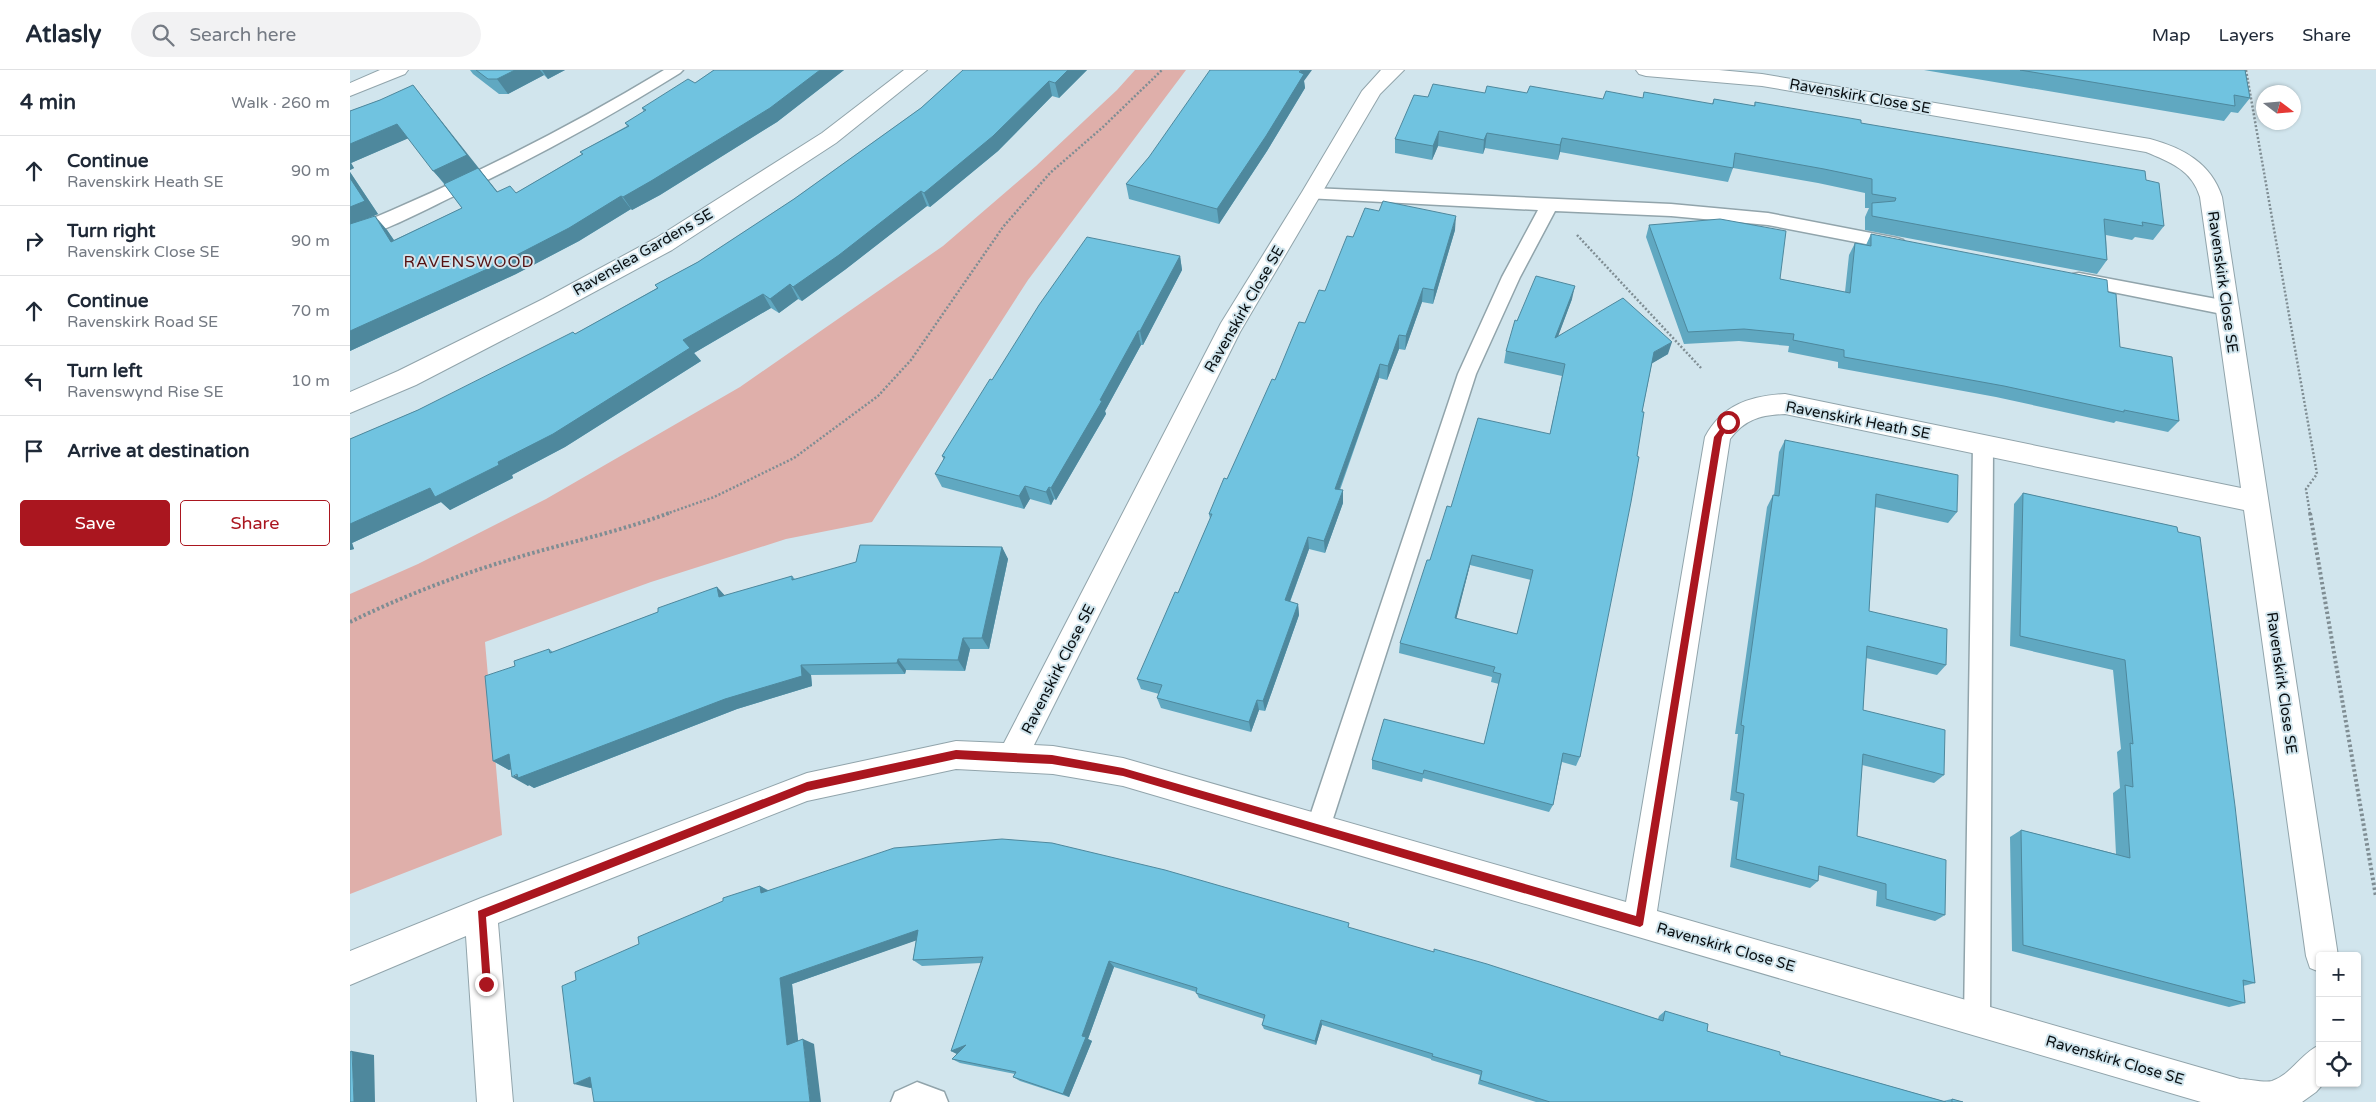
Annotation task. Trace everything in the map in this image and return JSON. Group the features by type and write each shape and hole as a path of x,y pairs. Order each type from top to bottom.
{"street":[{"path":"350,90 398,70"},
{"name":"Ravenslea Gardens SE","path":"350,403 450,357 664,244 829,138 917,70"},
{"name":"Ravenskirk Close SE","path":"1394,70 1383,78 1372,91 1312,194 1229,329 1012,758 1052,760 1123,772 2240,1096 2275,1100 2304,1080 2316,1066"},
{"name":"Ravenskirk Close SE","path":"1646,70 1762,80 2150,146 2178,157 2196,168 2208,184 2321,952"},
{"name":"Ravenskirk Heath SE","path":"1640,922 1718,437 1728,422 1741,410 1762,404 1785,404 2255,502"},
{"path":"350,968 481,914 807,786 956,754 1012,758"},
{"path":"481,914 495,1102"}],"lane":[{"path":"350,235 524,156 617,107 675,70"},
{"path":"1312,194 1671,210 1768,219 1912,247"},
{"path":"1318,828 1467,374 1511,277 1549,205"},
{"path":"2066,276 2227,308"},
{"path":"1977,1020 1983,445"},
{"path":"906,1102 917,1096 934,1102"}],"path":[{"path":"350,622 387,604 511,558 631,527 705,500 794,458 878,396 911,360 1003,227 1044,179 1162,70"},
{"path":"2246,70 2317,474 2306,489 2376,897"},
{"path":"1549,205 1701,368"}],"shaded area":[{"path":"1135,70 1186,70 1028,280 872,522 786,539 651,582 485,642 502,835 350,894 350,594 418,564 546,499 740,387 943,246 1036,166 1117,90"}],"building":[{"path":"476,70 515,70 497,79 488,79"},
{"path":"714,70 820,70 770,108 651,181 623,197 621,196 569,228 505,261 350,331 350,224 375,216 391,242 462,208 444,184 478,168 497,192 510,186 516,193 583,154 580,152 629,126 625,123 646,110 642,108 688,79 695,83"},
{"path":"963,70 1068,70 1055,83 1049,81 993,136 924,193 921,191 839,255 793,287 790,284 770,299 763,294 683,340 690,348 553,434 498,462 499,465 435,497 430,488 350,524 350,439 418,410 573,332 575,334 658,288 655,285 698,262 794,199 921,108"},
{"path":"1210,70 1301,70 1299,72 1304,74 1266,136 1217,209 1126,184 1149,157"},
{"path":"2020,70 2245,70 2250,98 2234,95 2235,106"},
{"path":"1433,84 1485,93 1487,86 1527,93 1530,86 1603,99 1606,91 1643,98 1644,92 1713,104 1714,99 1755,106 1755,102 1861,120 1861,123 2145,171 2146,180 2159,183 2164,226 2142,222 2143,226 2104,219 2107,260 1872,216 1872,203 1895,201 1896,198 1872,194 1872,179 1735,153 1733,168 1562,138 1560,145 1487,133 1484,140 1439,131 1433,146 1395,139 1414,95 1428,97"},
{"path":"413,85 467,155 433,171 397,124 350,144 350,111"},
{"path":"350,178 365,201 350,207"},
{"path":"1383,201 1456,216 1434,290 1423,288 1406,336 1399,335 1388,366 1380,364 1335,489 1343,490 1324,541 1308,537 1285,600 1298,604 1263,701 1257,700 1249,722 1157,698 1162,685 1137,679 1175,592 1178,593 1212,514 1209,514 1224,478 1227,479 1272,379 1275,380 1299,322 1305,323 1319,290 1325,291 1347,236 1353,237 1365,208 1379,211"},
{"path":"1720,219 1786,231 1780,279 1850,293 1855,243 1871,246 1871,234 2107,280 2108,292 2116,294 2120,347 2172,357 2179,421 2124,410 2124,412 2004,386 1844,357 1844,350 1793,340 1794,334 1744,329 1688,332 1649,225"},
{"path":"1087,237 1180,256 1100,400 1102,401 1051,488 1049,487 1046,492 1025,486 1019,496 935,474 945,457 942,456 990,379 992,380 1039,305"},
{"path":"1536,276 1575,286 1555,338 1623,298 1672,342 1654,352 1642,412 1644,412 1637,456 1639,457 1631,502 1580,757 1563,753 1553,805 1424,770 1423,774 1372,760 1384,719 1484,744 1501,674 1493,672 1495,667 1400,643 1447,506 1451,507 1478,418 1550,434 1565,364 1506,351 1515,320 1517,321","holes":["1472,555 1533,570 1517,634 1455,618"]},
{"path":"1785,440 1958,475 1957,512 1876,494 1869,611 1947,629 1946,665 1867,646 1863,710 1945,730 1944,775 1863,754 1857,836 1946,860 1945,915 1886,899 1886,884 1819,866 1818,881 1736,859 1744,794 1736,792 1744,726 1741,725 1773,495 1779,496"},
{"path":"2023,493 2177,527 2178,532 2200,537 2235,806 2255,983 2243,980 2245,1003 2023,945 2021,830 2130,858 2125,785 2133,787 2130,743 2133,744 2125,660 2020,636"},
{"path":"860,545 1002,547 982,638 963,638 958,660 898,659 897,663 801,665 802,676 725,699 518,778 517,774 512,777 509,754 493,761 485,676 515,666 514,661 549,649 550,653 658,612 658,608 717,587 719,597 792,576 792,580 856,562"},
{"path":"1002,839 1052,843 1165,870 1349,923 1348,927 1434,952 1434,949 1487,964 1663,1021 1665,1011 1708,1024 1707,1031 1780,1052 1780,1055 1946,1102 1550,1102 1480,1080 1482,1071 1321,1020 1315,1041 1262,1025 1265,1015 1196,993 1197,988 1109,961 1082,1036 1086,1037 1063,1094 1013,1077 1016,1072 952,1059 966,1045 951,1051 983,957 913,960 918,930 780,978 787,1045 803,1039 810,1102 594,1102 590,1077 574,1084 562,986 576,980 575,972 639,944 638,937 723,901 723,898 760,886 761,893 894,848"},
{"path":"352,1051 354,1102 350,1102 350,1052"},
{"path":"1952,1099 1963,1102 1952,1102"}],"district":[{"name":"RAVENSWOOD","path":"469,261"}],"route":[{"path":"486,984 481,914 807,786 956,754 1052,760 1123,772 1640,922 1718,437 1728,422"}]}
